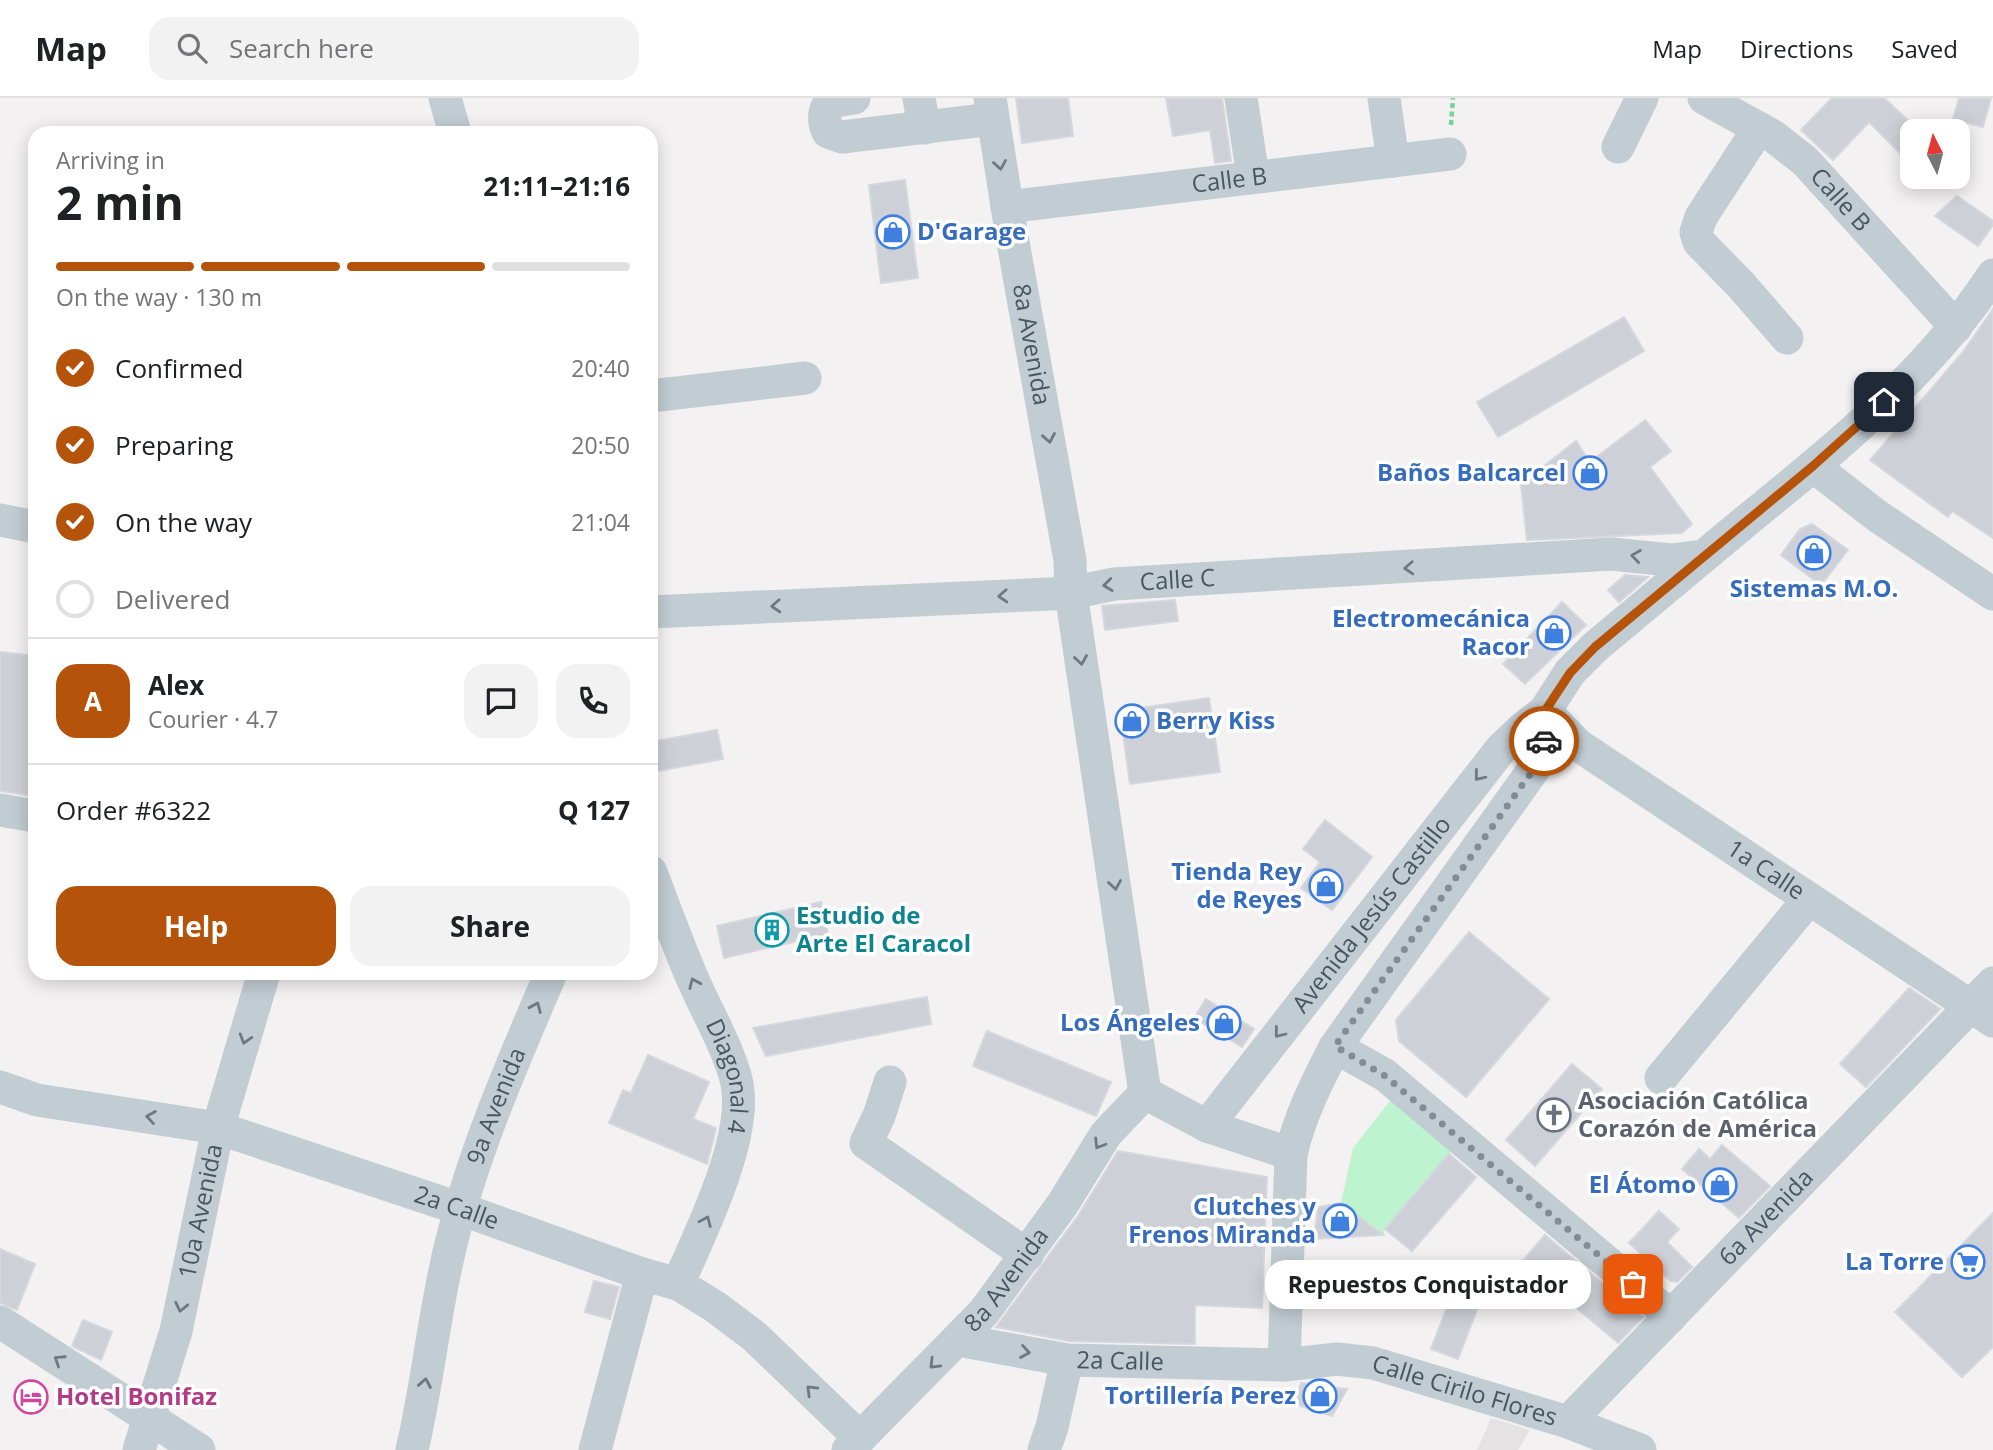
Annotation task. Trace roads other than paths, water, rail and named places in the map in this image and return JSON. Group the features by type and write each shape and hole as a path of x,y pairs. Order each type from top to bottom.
{"street":[{"path":"445,98 453,126"},
{"path":"854,98 830,102 825,108 825,125 828,132 842,137 921,113 991,108"},
{"path":"1241,98 1253,176"},
{"path":"1384,98 1393,161"},
{"path":"1618,148 1642,98"},
{"name":"Calle B","path":"1704,98 1785,144 1805,161 1956,327"},
{"name":"8a Avenida","path":"854,1444 984,1312 1062,1205 1106,1134 1145,1093 1071,593 1070,560 991,108"},
{"path":"1759,128 1702,217 1696,232 1699,242 1787,338"},
{"name":"Calle B","path":"1007,207 1450,154"},
{"name":"Avenida Jesús Castillo","path":"1208,1126 1501,749 1545,711 1570,673 1595,647 1813,466 1898,389 1956,327 1993,275"},
{"path":"658,395 805,378"},
{"path":"1813,466 1876,515 1993,594"},
{"path":"0,520 28,526"},
{"name":"Calle C","path":"658,612 1071,593 1114,584 1611,554 1671,560 1703,556"},
{"name":"Avenida Jesús Castillo","path":"1284,1365 1291,1154 1305,1107 1335,1046 1536,766 1543,751 1545,711"},
{"name":"1a Calle","path":"1545,711 1578,745 1981,1014"},
{"path":"0,810 28,815"},
{"name":"Diagonal 4","path":"658,891 685,963 732,1067 739,1094 728,1157 709,1214 678,1283"},
{"path":"1661,1079 1809,899"},
{"name":"10a Avenida","path":"139,1450 176,1331 218,1128 262,980"},
{"name":"9a Avenida","path":"412,1450 440,1295 461,1209 494,1108 548,980"},
{"name":"6a Avenida","path":"1568,1422 1671,1316 1981,1014 1993,983"},
{"path":"1335,1046 1385,1076 1671,1316"},
{"path":"890,1082 879,1116 866,1143 1027,1255"},
{"name":"2a Calle","path":"0,1087 37,1100 218,1128 461,1209 642,1274 678,1283 754,1336 854,1444"},
{"path":"1145,1093 1208,1126 1291,1154"},
{"path":"595,1450 642,1274"},
{"path":"0,1322 199,1450"},
{"name":"2a Calle","path":"958,1340 1068,1360 1284,1365"},
{"name":"Calle Cirilo Flores","path":"1284,1365 1337,1359 1374,1363 1568,1422 1640,1450"},
{"path":"1044,1450 1068,1360"}],"place":[{"name":"D'Garage","path":"893,232"},
{"name":"Baños Balcarcel","path":"1590,473"},
{"name":"Sistemas M.O.","path":"1814,553"},
{"name":"Electromecánica Racor","path":"1554,633"},
{"name":"Berry Kiss","path":"1132,721"},
{"name":"Tienda Rey de Reyes","path":"1326,886"},
{"name":"Estudio de Arte El Caracol","path":"772,930"},
{"name":"Los Ángeles","path":"1224,1023"},
{"name":"Asociación Católica Corazón de América","path":"1554,1115"},
{"name":"El Átomo","path":"1720,1185"},
{"name":"Clutches y Frenos Miranda","path":"1340,1221"},
{"name":"La Torre","path":"1968,1262"},
{"name":"Repuestos Conquistador","path":"1633,1284"},
{"name":"Tortillería Perez","path":"1320,1396"},
{"name":"Hotel Bonifaz","path":"31,1397"}]}
